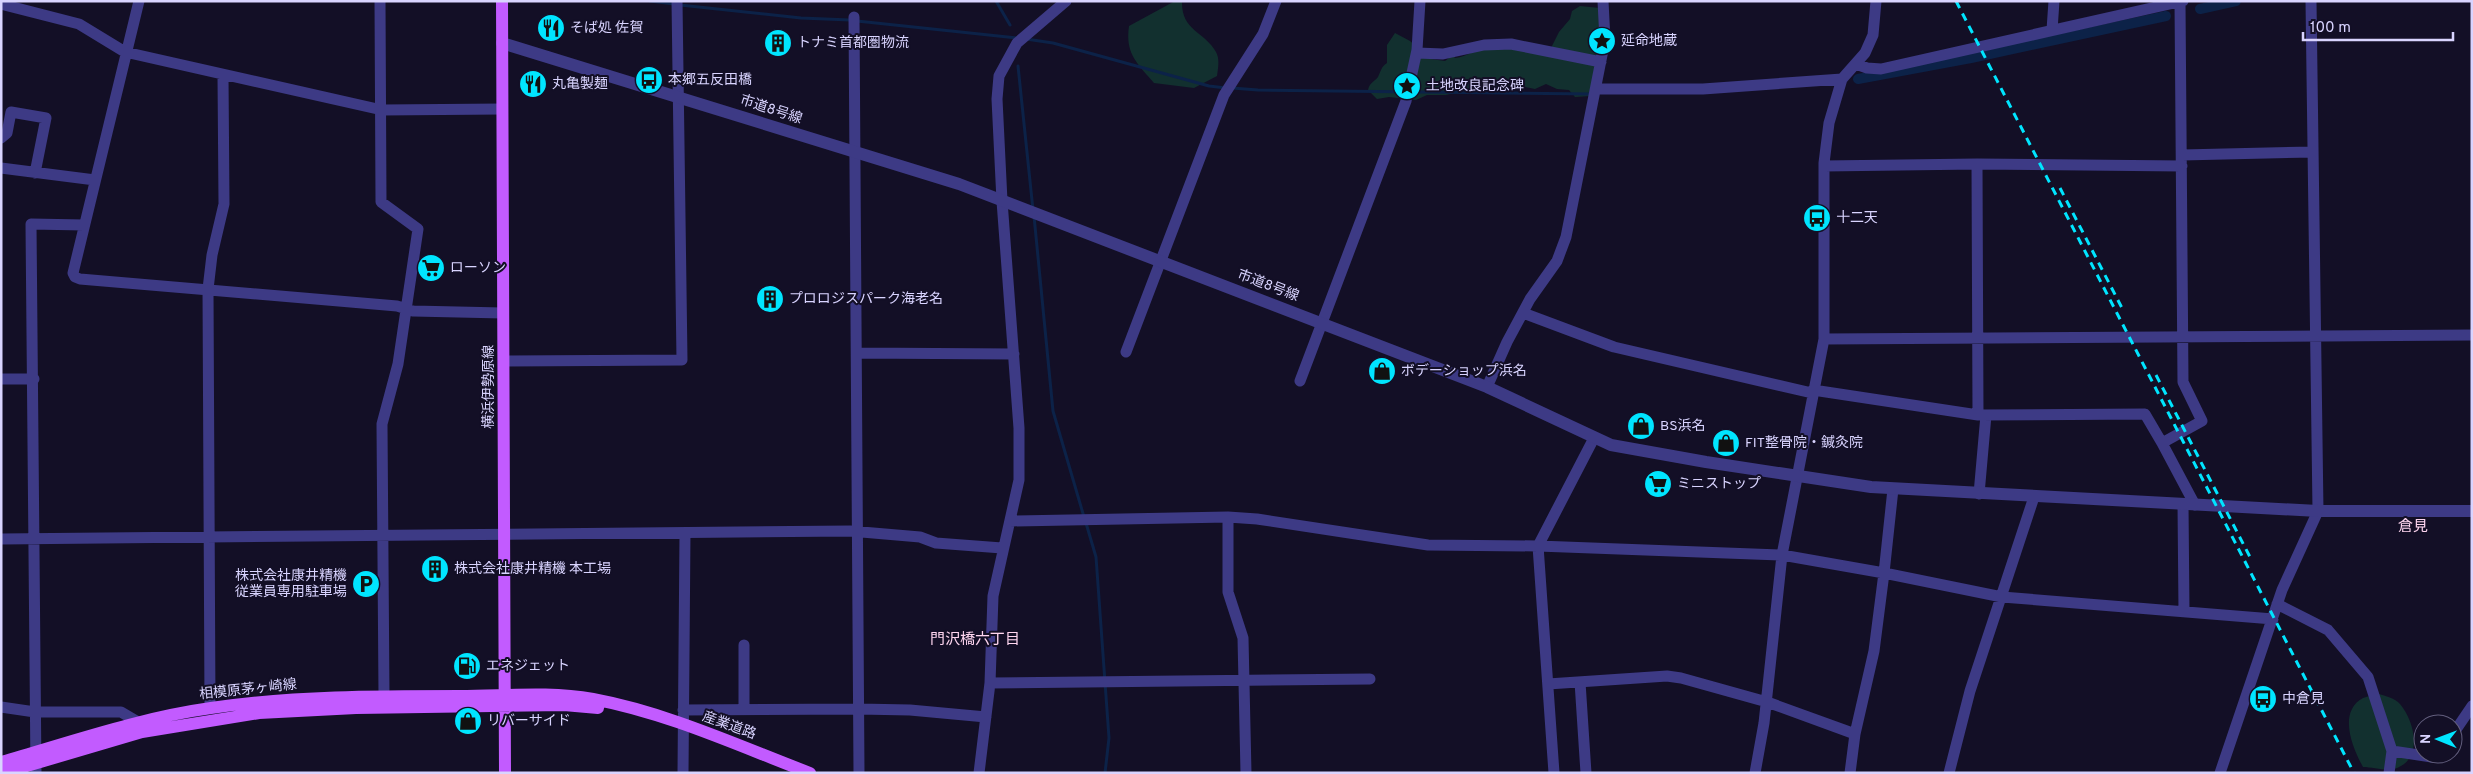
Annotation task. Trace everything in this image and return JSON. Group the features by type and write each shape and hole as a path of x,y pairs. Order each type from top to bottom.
{"main road":[{"name":"横浜伊勢原線","path":"502,1 505,772"},
{"name":"相模原茅ヶ崎線","path":"1,762 36,763 138,722 210,708 293,699 384,696 505,701"},
{"name":"相模原茅ヶ崎線","path":"3,773 142,732 259,713 505,701"},
{"name":"産業道路","path":"505,701 636,711 683,725 810,773"}],"street":[{"path":"139,1 84,225 73,272 74,277 397,306 406,309 503,313"},
{"path":"380,1 381,202 418,229 398,364 382,424 384,696"},
{"path":"978,773 990,683 994,596 1002,548 1019,480 1019,428 1002,202 998,76 1012,48 1066,1"},
{"path":"1126,352 1229,88 1263,34 1276,1"},
{"path":"1300,381 1321,322 1365,214 1408,92 1417,53 1420,1"},
{"path":"1487,387 1507,342 1542,280 1558,262 1564,246 1605,40 1603,1"},
{"path":"1756,773 1766,702 1782,555 1824,339 1824,166 1829,123 1842,79 1865,53 1873,35 1876,1"},
{"path":"2052,30 2054,1"},
{"path":"2220,773 2272,619 2318,511 2312,1"},
{"path":"1856,64 1868,68 1881,69 2182,2 2183,382 2202,422 2162,443"},
{"path":"1,4 80,24 126,52 223,76 382,110 502,109"},
{"path":"504,361 682,360 677,7"},
{"path":"854,20 859,531 859,773"},
{"name":"市道8号線","path":"502,43 678,96 856,154 959,184 1487,387 1594,438 1611,444 1798,476 1893,489 2318,511 2472,511"},
{"path":"1417,53 1443,54 1484,45 1511,44 1601,62"},
{"path":"210,708 208,289 212,255 224,204 223,76"},
{"path":"1596,89 1702,89 1842,79"},
{"path":"1,138 7,133 11,112 46,118 35,173"},
{"path":"1824,166 2182,160 2313,152"},
{"path":"1977,164 1977,340 1982,415 1979,494"},
{"path":"1,168 95,180"},
{"path":"36,763 34,712 34,379 31,224 84,225"},
{"path":"1523,313 1614,347 1813,392 1982,415 2145,414 2162,443 2189,504 2184,611"},
{"path":"1824,339 1977,340 2472,335"},
{"path":"857,353 1014,354"},
{"path":"1,379 34,379"},
{"path":"1554,773 1538,546 1594,438"},
{"path":"1850,773 1855,734 1874,651 1893,489"},
{"path":"1949,773 1968,699 2034,496"},
{"path":"1228,518 1228,592 1243,638 1246,773"},
{"path":"1010,521 1257,519 1418,544 1538,546 1782,555 2002,597 2272,619"},
{"path":"1,539 384,537 859,531 920,537 936,542 1002,548"},
{"path":"683,773 685,534"},
{"path":"2278,604 2328,630 2368,677 2392,751 2389,773"},
{"path":"744,645 744,709"},
{"path":"1548,684 1667,676 1766,702 1855,734"},
{"path":"990,683 1244,678 1370,679"},
{"path":"1580,682 1586,773"},
{"path":"2463,719 2472,706"},
{"path":"1,707 34,712 121,712 138,722"},
{"path":"683,710 910,710 986,717"},
{"path":"2392,751 2413,754"}],"green space":[{"path":"1175,1 1182,1 1185,19 1211,45 1218,58 1217,76 1194,88 1154,83 1134,58 1129,44 1129,26"},
{"path":"1580,6 1600,8 1602,38 1595,64 1590,96 1575,97 1569,90 1557,89 1546,84 1535,89 1515,85 1508,88 1470,89 1446,95 1427,95 1416,100 1389,97 1377,99 1368,90 1387,63 1387,45 1395,33 1410,41 1431,59 1445,61 1453,55 1455,58 1460,57 1491,46 1548,54 1559,32 1570,19 1572,11"},
{"path":"2379,694 2393,699 2400,704 2410,720 2413,730 2413,749 2410,758 2394,769 2363,767 2355,751 2350,731 2349,721 2351,712 2355,704 2369,696"}],"waterway":[{"path":"650,1 674,4"},
{"path":"996,1 1010,25"},
{"path":"2200,9 2236,1"},
{"path":"680,5 801,18 850,20"},
{"path":"1858,79 1971,58 2166,16"},
{"path":"857,21 1017,38"},
{"path":"1026,39 1053,43 1209,86 1226,88"},
{"path":"1018,66 1033,210"},
{"path":"1232,88 1258,90 1591,94"},
{"path":"1034,216 1053,411 1084,517"},
{"path":"1086,523 1096,557 1109,738 1105,773"}],"railway":[{"path":"1956,1 2354,773"},
{"path":"2060,188 2123,310"},
{"path":"2156,375 2250,557"}],"place":[{"name":"そば処 佐賀","path":"551,28"},
{"name":"延命地蔵","path":"1602,41"},
{"name":"トナミ首都圏物流","path":"778,43"},
{"name":"本郷五反田橋","path":"649,80"},
{"name":"丸亀製麺","path":"533,84"},
{"name":"土地改良記念碑","path":"1407,86"},
{"name":"十二天","path":"1817,218"},
{"name":"ローソン","path":"431,268"},
{"name":"プロロジスパーク海老名","path":"770,299"},
{"name":"ボデーショップ浜名","path":"1382,371"},
{"name":"BS浜名","path":"1641,426"},
{"name":"FIT整骨院・鍼灸院","path":"1726,443"},
{"name":"ミニストップ","path":"1658,484"},
{"name":"株式会社康井精機 本工場","path":"435,569"},
{"name":"株式会社康井精機 従業員専用駐車場","path":"366,584"},
{"name":"エネジェット","path":"467,666"},
{"name":"中倉見","path":"2263,699"},
{"name":"リバーサイド","path":"468,721"}],"district":[{"name":"倉見","path":"2413,527"},
{"name":"門沢橋六丁目","path":"975,640"}]}
